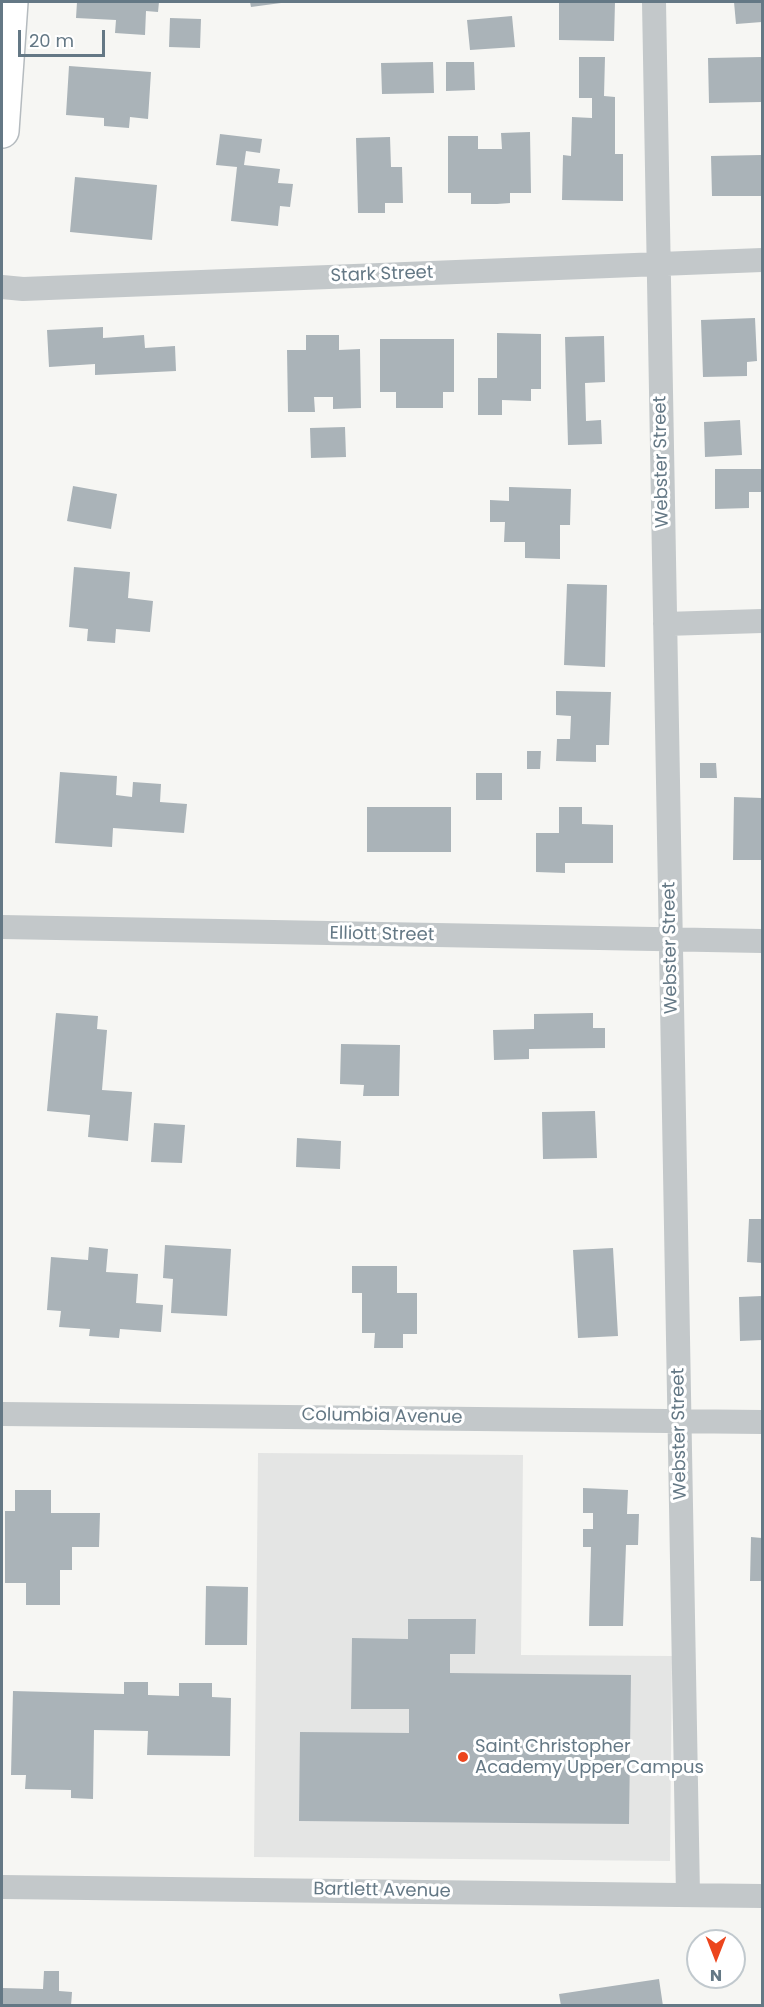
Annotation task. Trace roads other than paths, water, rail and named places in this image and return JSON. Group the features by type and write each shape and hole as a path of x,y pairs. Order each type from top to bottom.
{"main road":[{"path":"2,131 11,2"}],"street":[{"name":"Webster Street","path":"654,2 688,1894"},
{"name":"Stark Street","path":"2,287 23,289 762,260"},
{"path":"665,624 762,621"},
{"name":"Elliott Street","path":"2,927 762,941"},
{"name":"Columbia Avenue","path":"2,1414 762,1422"},
{"name":"Bartlett Avenue","path":"2,1887 762,1896"}],"place":[{"name":"Saint Christopher Academy Upper Campus","path":"463,1757"}]}
